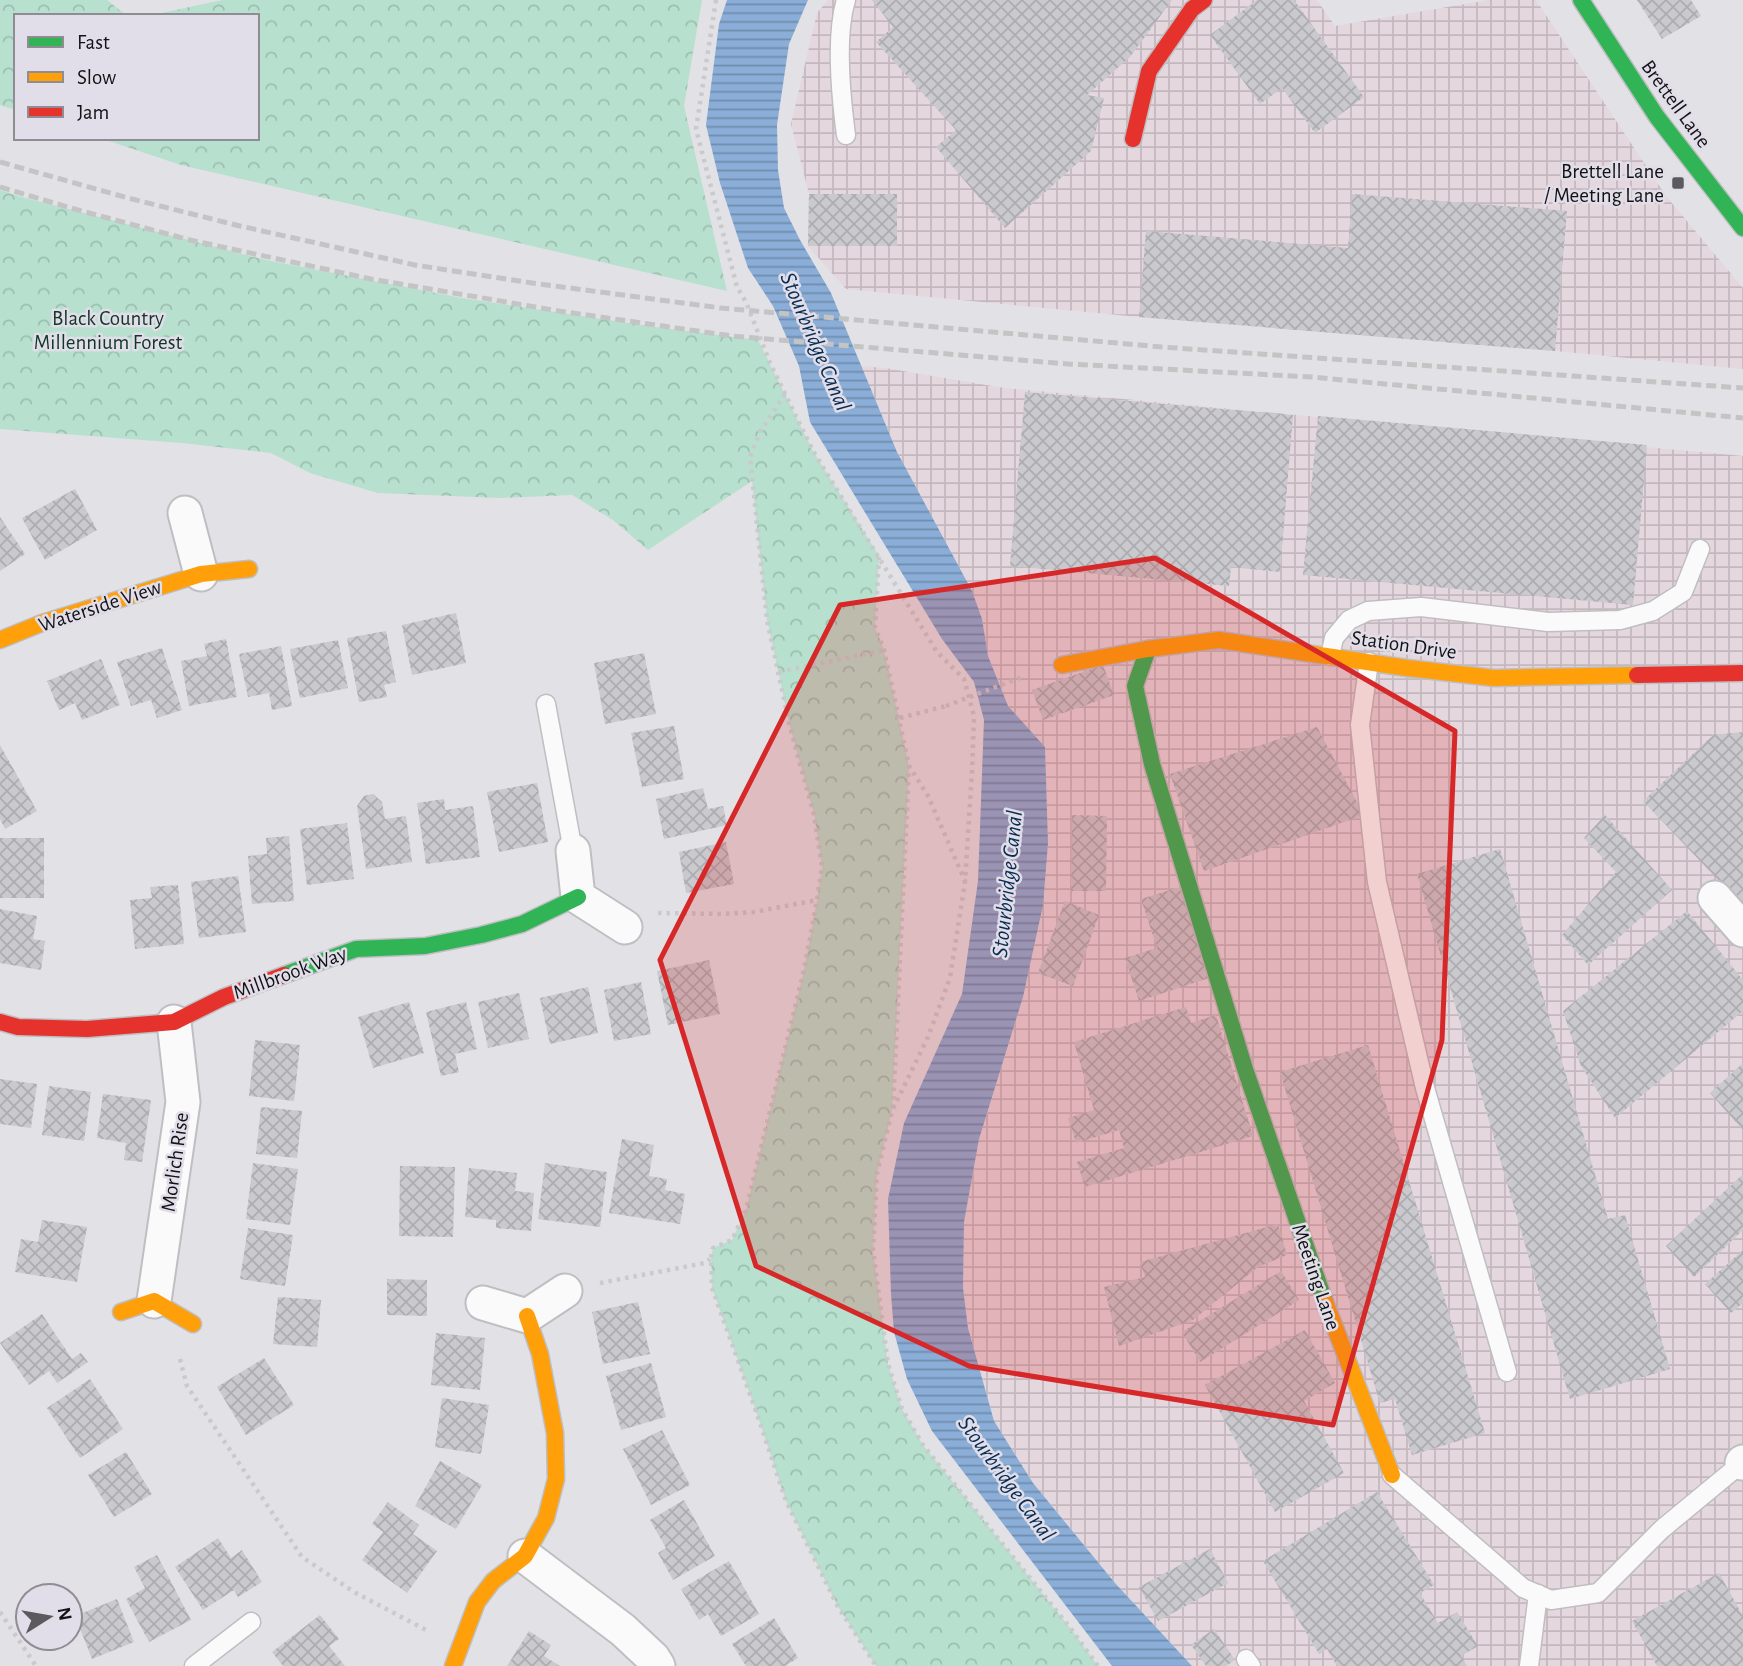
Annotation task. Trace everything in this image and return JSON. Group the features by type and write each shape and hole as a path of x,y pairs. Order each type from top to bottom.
{"street":[{"path":"1132,139 1149,71 1192,9 1204,0"},
{"name":"Brettell Lane","path":"1581,0 1657,117 1743,228"},
{"path":"185,513 201,574"},
{"name":"Waterside View","path":"0,640 65,615 201,574 249,569"},
{"name":"Station Drive","path":"1062,664 1219,640 1494,678 1743,673"},
{"name":"Meeting Lane","path":"1148,649 1135,686 1152,764 1249,1082 1332,1322 1392,1475"},
{"path":"573,851 602,912"},
{"path":"1715,898 1743,930"},
{"name":"Millbrook Way","path":"0,1023 18,1027 87,1029 174,1022 224,997 356,949 425,946 523,924 602,912"},
{"name":"Morlich Rise","path":"154,1301 183,1102 174,1022"},
{"path":"483,1303 527,1316 565,1291"},
{"path":"121,1312 154,1301 193,1324"},
{"path":"453,1666 477,1602 494,1581 525,1556 546,1518 556,1479 555,1433 540,1354 527,1316"},
{"path":"525,1556 623,1630 658,1666"}],"lane":[{"path":"846,0 841,36 842,103 846,135"},
{"path":"1330,656 1334,638 1349,620 1368,611 1421,607 1548,622 1620,620 1653,611 1683,592 1700,548"},
{"path":"1369,662 1360,724 1377,882 1425,1088 1507,1372"},
{"path":"546,704 573,851"},
{"name":"Meeting Lane","path":"1392,1475 1523,1588 1551,1600 1598,1593 1662,1529 1743,1463"},
{"path":"1529,1666 1538,1594"},
{"path":"194,1666 251,1622"}],"path":[{"path":"716,0 696,129 737,287 813,451 937,652 964,678 974,716 965,881 950,978 928,1037 892,1111"},
{"path":"785,394 760,432 750,457 767,620 790,727 814,814 822,867 804,970 746,1210 732,1240 713,1248 712,1288 786,1501 837,1605 876,1666"},
{"path":"879,556 875,628 884,650 909,766 892,1111 877,1173 873,1250 888,1364 902,1409 923,1446 1098,1666"},
{"path":"779,672 884,650"},
{"path":"900,718 946,706 1025,676"},
{"path":"909,766 928,796 965,881"},
{"path":"602,912 743,913 817,900"},
{"path":"565,1291 705,1263 711,1258"},
{"path":"193,1324 180,1359 187,1386 302,1557 354,1592 460,1647"},
{"path":"0,1612 36,1666"}],"highlighted area":[{"path":"1155,558 1455,731 1442,1040 1333,1425 969,1366 756,1266 660,960 840,605"}],"shaded area":[{"path":"828,0 1317,0 1335,26 1489,0 1536,0 1666,196 1743,288 1743,369 846,289 808,246 809,194 791,124 817,13"},
{"path":"861,366 1004,388 1743,456 1743,1666 1192,1666 1115,1583 1033,1483 994,1421 968,1328 963,1288 964,1222 979,1139 1023,997 1048,843 1045,747 1008,706 988,656 982,619 897,452"}],"green space":[{"path":"0,0 107,0 124,14 14,14 14,109 0,105"},
{"path":"222,0 702,0 684,106 727,291 181,165 106,140 259,140 259,14 157,14"},
{"name":"Black Country Millennium Forest","path":"0,190 266,260 462,298 758,340 813,451 879,556 875,627 884,650 909,766 892,1111 877,1173 873,1250 888,1364 902,1409 923,1445 1098,1666 876,1666 837,1605 786,1501 712,1288 713,1248 732,1240 746,1210 804,970 822,867 814,814 790,727 767,620 752,481 648,550 613,520 572,495 500,498 378,493 310,473 271,453 182,443 0,429"}],"water":[{"name":"Stourbridge Canal","path":"727,0 808,0 789,44 777,125 778,170 784,208 831,293 897,452 972,591 982,619 988,656 1008,706 1045,747 1048,843 1043,905 1023,997 979,1139 964,1222 963,1288 968,1328 994,1421 1033,1483 1115,1583 1192,1666 1112,1666 932,1431 907,1379 894,1332 888,1199 904,1123 962,994 978,881 984,720 974,682 942,639 810,422 799,366 773,306 748,268 720,183 706,125 719,24"}],"building":[{"path":"872,0 1172,0 1130,57 1087,95 1104,98 1091,151 1005,228 936,147 956,130 876,42 893,27"},
{"path":"1257,0 1294,0 1364,97 1315,133 1282,88 1260,104 1210,35"},
{"path":"1637,0 1691,0 1701,16 1662,39"},
{"path":"809,194 897,194 897,246 808,246"},
{"path":"1352,194 1567,211 1555,351 1139,317 1146,231 1348,248"},
{"path":"1025,392 1293,415 1280,572 1231,567 1229,586 1010,566"},
{"path":"1318,416 1647,445 1633,605 1303,575"},
{"path":"75,489 97,530 45,560 22,518"},
{"path":"0,517 25,554 0,571"},
{"path":"456,613 466,663 412,675 402,625"},
{"path":"386,631 396,682 384,685 387,697 359,702 347,638"},
{"path":"226,639 237,697 189,706 181,661 207,656 204,644"},
{"path":"338,640 348,688 300,698 290,649"},
{"path":"281,646 292,706 272,710 269,693 248,697 239,654"},
{"path":"162,648 182,710 157,718 151,700 131,706 117,662"},
{"path":"644,653 656,714 605,724 594,663"},
{"path":"101,659 120,705 82,720 75,703 59,710 47,681"},
{"path":"1103,665 1114,695 1043,720 1032,690"},
{"path":"674,726 684,779 642,787 631,733"},
{"path":"1317,727 1364,815 1204,871 1170,774"},
{"path":"1743,732 1743,906 1643,801 1713,735"},
{"path":"0,745 37,811 5,829 0,819"},
{"path":"537,783 548,842 499,852 487,792"},
{"path":"703,788 708,809 723,806 727,825 664,839 656,799"},
{"path":"373,794 382,802 385,819 406,816 412,862 366,869 357,806 364,796"},
{"path":"444,799 445,810 473,806 480,857 426,864 417,803"},
{"path":"1072,815 1107,816 1106,891 1071,891"},
{"path":"1605,815 1672,890 1588,965 1562,935 1616,872 1584,838"},
{"path":"347,823 354,879 307,885 300,829"},
{"path":"289,836 294,901 252,904 248,856 267,854 266,838"},
{"path":"0,838 44,838 44,898 0,898"},
{"path":"726,842 734,884 686,893 679,852"},
{"path":"1500,849 1608,1219 1625,1215 1670,1369 1570,1399 1417,874"},
{"path":"238,876 246,932 199,938 191,882"},
{"path":"178,885 184,944 135,949 130,900 152,898 150,887"},
{"path":"1180,887 1209,978 1139,1001 1125,958 1157,948 1141,899"},
{"path":"1065,901 1099,915 1073,986 1038,973"},
{"path":"0,909 37,916 33,939 45,941 41,970 0,963"},
{"path":"1687,911 1743,980 1743,1011 1615,1118 1581,1066 1563,1011"},
{"path":"709,960 720,1014 668,1025 657,971"},
{"path":"641,982 651,1034 614,1041 604,990"},
{"path":"588,987 598,1033 550,1044 540,998"},
{"path":"519,993 529,1039 488,1048 478,1002"},
{"path":"409,1002 424,1053 373,1068 358,1017"},
{"path":"466,1002 477,1049 455,1054 459,1072 441,1076 426,1012"},
{"path":"1186,1007 1191,1023 1216,1015 1253,1136 1085,1187 1077,1162 1124,1148 1119,1130 1076,1143 1068,1118 1094,1110 1074,1042"},
{"path":"255,1040 300,1045 294,1101 249,1096"},
{"path":"1368,1045 1485,1433 1412,1455 1395,1399 1380,1403 1280,1072"},
{"path":"1743,1063 1743,1130 1710,1093"},
{"path":"0,1079 37,1084 31,1128 0,1124"},
{"path":"49,1086 91,1092 84,1141 42,1135"},
{"path":"103,1094 151,1100 142,1162 124,1160 126,1143 97,1138"},
{"path":"261,1107 302,1111 297,1158 256,1154"},
{"path":"622,1139 654,1145 649,1176 667,1179 665,1190 685,1194 680,1224 609,1213"},
{"path":"253,1163 298,1169 290,1225 246,1219"},
{"path":"545,1163 607,1172 600,1227 538,1219"},
{"path":"400,1166 455,1167 453,1237 399,1236"},
{"path":"469,1168 517,1173 515,1191 534,1193 531,1231 496,1228 496,1220 465,1217"},
{"path":"1743,1174 1743,1230 1694,1277 1666,1246"},
{"path":"42,1220 87,1227 77,1282 15,1272 21,1239 38,1242"},
{"path":"1278,1224 1287,1255 1258,1267 1193,1320 1119,1346 1104,1287 1145,1277 1140,1262"},
{"path":"248,1228 293,1235 285,1286 240,1279"},
{"path":"1743,1250 1743,1303 1731,1313 1705,1284"},
{"path":"1281,1271 1299,1300 1200,1362 1182,1332"},
{"path":"387,1279 427,1280 427,1316 387,1315"},
{"path":"278,1297 321,1300 317,1347 273,1344"},
{"path":"638,1302 650,1354 603,1364 592,1312"},
{"path":"42,1314 72,1359 81,1353 88,1362 57,1383 49,1371 29,1385 0,1343"},
{"path":"1305,1330 1335,1383 1304,1401 1344,1473 1275,1512 1205,1385"},
{"path":"436,1333 485,1338 480,1390 431,1385"},
{"path":"264,1358 294,1405 246,1435 217,1387"},
{"path":"651,1363 666,1417 621,1430 606,1376"},
{"path":"90,1379 123,1429 80,1458 47,1408"},
{"path":"442,1398 489,1405 481,1454 435,1447"},
{"path":"662,1430 690,1485 651,1505 623,1449"},
{"path":"126,1452 152,1494 114,1517 88,1475"},
{"path":"440,1461 482,1485 456,1529 415,1506"},
{"path":"1377,1492 1434,1585 1420,1593 1438,1623 1457,1612 1478,1646 1461,1656 1467,1666 1337,1666 1327,1649 1319,1654 1263,1561"},
{"path":"684,1500 715,1556 673,1580 658,1553 666,1548 650,1520"},
{"path":"388,1502 419,1525 413,1534 437,1551 407,1593 362,1560 383,1532 372,1524"},
{"path":"218,1538 231,1558 242,1550 262,1582 238,1597 234,1590 203,1610 175,1567"},
{"path":"1210,1549 1228,1583 1158,1621 1139,1587"},
{"path":"157,1555 191,1620 149,1642 126,1599 145,1588 134,1567"},
{"path":"729,1561 759,1614 721,1636 708,1614 699,1620 681,1589"},
{"path":"1719,1573 1743,1616 1743,1666 1657,1666 1632,1621"},
{"path":"117,1599 134,1642 92,1659 84,1639 84,1612"},
{"path":"320,1615 339,1639 329,1646 345,1666 283,1666 272,1652"},
{"path":"774,1618 798,1658 785,1666 746,1666 732,1644"},
{"path":"1214,1629 1235,1660 1226,1666 1206,1666 1191,1645"},
{"path":"529,1631 551,1645 544,1656 560,1666 507,1666"}],"railway":[{"path":"0,162 240,226 415,265 721,308 1162,347 1743,388"},
{"path":"0,187 190,240 371,279 559,311 732,336 1068,364 1312,377 1743,418"}],"traffic: fast":[{"path":"1581,0 1657,117 1743,228"},
{"path":"1148,649 1135,686 1152,764 1245,1069 1325,1302"},
{"path":"284,975 356,949 425,946 481,935 522,924 578,897"}],"traffic: slow":[{"path":"0,640 42,623 201,574 249,569"},
{"path":"1062,665 1148,649 1219,640 1494,678 1637,675"},
{"path":"121,1312 154,1301 193,1324"},
{"path":"1325,1302 1392,1475"},
{"path":"453,1666 477,1602 493,1581 525,1556 546,1518 556,1479 555,1433 540,1354 527,1316"}],"traffic: jam":[{"path":"1133,139 1149,71 1192,9 1204,0"},
{"path":"1637,675 1743,673"},
{"path":"0,1022 18,1027 87,1029 174,1022 224,997 284,975"}],"place":[{"name":"Brettell Lane / Meeting Lane","path":"1678,183"}]}
